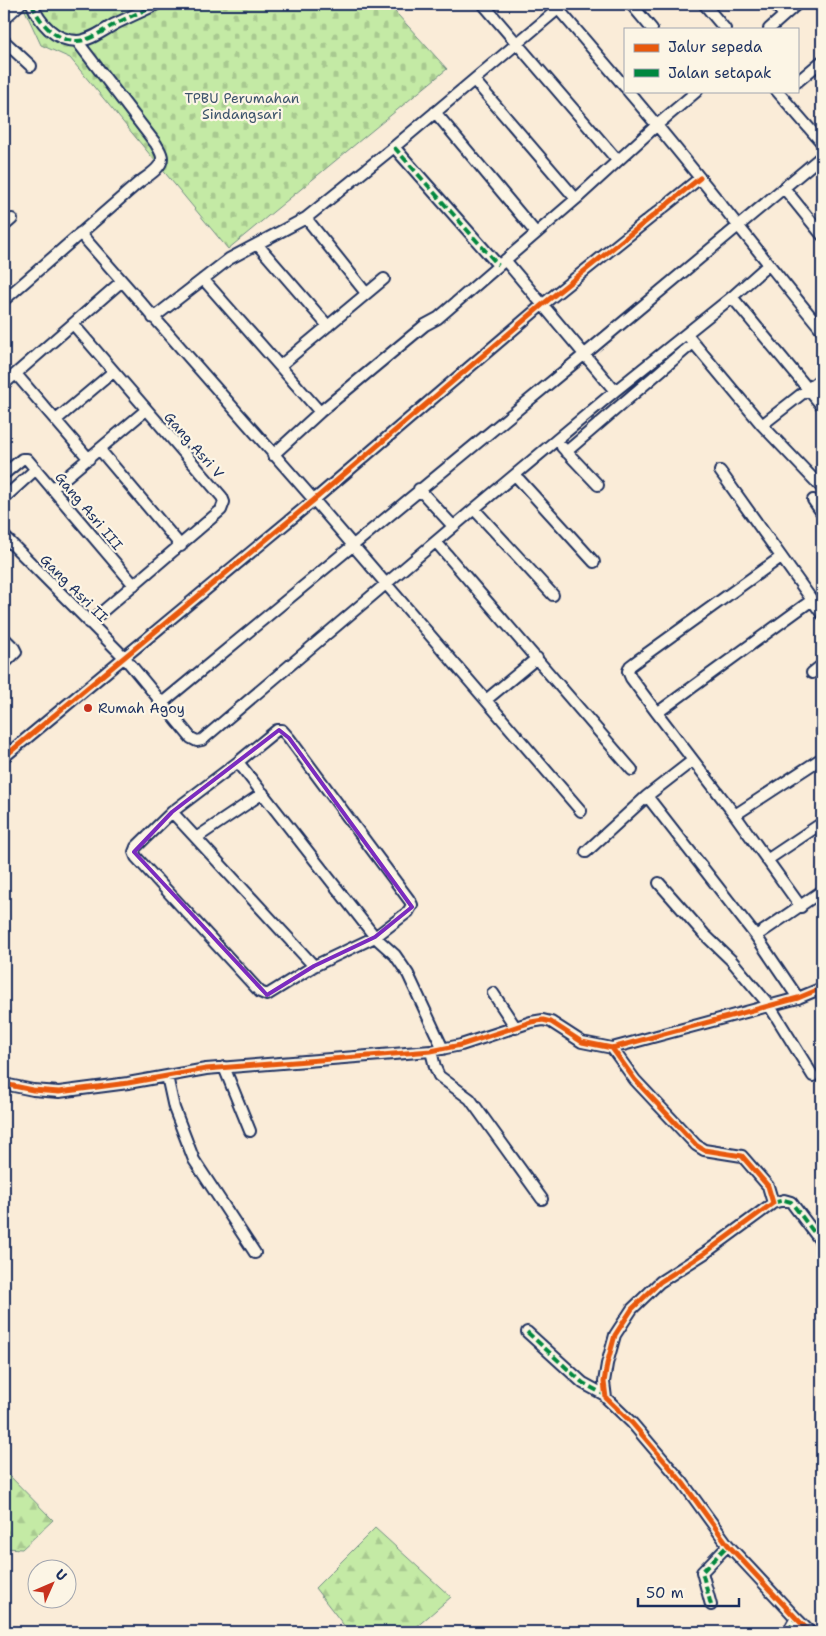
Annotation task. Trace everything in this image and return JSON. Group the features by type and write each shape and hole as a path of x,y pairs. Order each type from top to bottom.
{"street":[{"path":"4,19 20,4"},
{"path":"32,4 36,14 48,29 64,39 77,41 94,36 157,4"},
{"path":"483,4 617,160"},
{"path":"631,4 651,28"},
{"path":"704,4 724,28"},
{"path":"775,4 784,15"},
{"path":"770,28 797,4"},
{"path":"153,318 229,259 306,218 474,80 559,5 624,86"},
{"path":"4,41 31,66"},
{"path":"4,300 157,168 162,161 162,156 156,144 77,41"},
{"path":"798,81 822,61"},
{"path":"474,80 576,199"},
{"path":"629,92 739,225 768,265 822,330"},
{"path":"273,455 320,412 426,325 438,318 576,199 657,124 696,92"},
{"path":"781,93 822,143"},
{"path":"435,112 536,233"},
{"path":"394,147 542,305 615,391"},
{"path":"162,703 822,156"},
{"path":"4,757 314,500 542,305 700,178"},
{"path":"784,188 822,235"},
{"path":"306,218 366,293"},
{"path":"80,233 314,500 581,811"},
{"path":"257,244 328,326"},
{"path":"566,452 768,265"},
{"path":"203,279 281,365 320,412"},
{"path":"281,365 384,279"},
{"path":"4,384 122,280"},
{"path":"732,297 822,406"},
{"name":"Gang Asri V","path":"73,324 222,497 224,502 221,510 181,546"},
{"path":"386,585 453,526 615,391 690,339"},
{"path":"690,339 762,425 822,488"},
{"path":"56,420 113,372"},
{"path":"16,374 89,459"},
{"path":"762,425 822,378"},
{"path":"52,489 146,410"},
{"path":"556,441 598,485"},
{"path":"89,623 181,546 100,450"},
{"name":"Gang Asri III","path":"4,474 22,459 27,459 134,585"},
{"path":"4,498 36,469"},
{"path":"720,471 822,614"},
{"path":"515,475 594,562"},
{"path":"419,490 453,526"},
{"path":"813,500 822,513"},
{"path":"474,509 553,595"},
{"name":"Gang Asri II","path":"4,536 125,658 191,738 197,741 202,740 386,585"},
{"path":"436,542 632,770"},
{"path":"781,557 630,666 628,671 631,678 801,907"},
{"path":"657,713 812,600"},
{"path":"4,638 16,652 4,664"},
{"path":"486,700 537,658"},
{"path":"812,673 822,665"},
{"path":"277,730 282,730 412,903 410,911 375,937 314,966 267,995 263,994 134,855 136,847 172,812 277,730"},
{"path":"734,815 822,758"},
{"path":"586,852 647,796 692,761"},
{"path":"238,762 375,937 395,955 408,974 443,1049"},
{"path":"196,838 263,793"},
{"path":"647,796 756,936 798,998"},
{"path":"172,812 314,966"},
{"path":"767,860 822,823"},
{"path":"659,883 704,934 731,960 769,1005 813,1076"},
{"path":"756,936 822,891"},
{"path":"4,1084 33,1090 59,1092 88,1089 206,1069 431,1051 468,1043 531,1022 547,1021 582,1042 612,1048 798,998 822,988"},
{"path":"493,993 516,1028"},
{"path":"612,1048 635,1080 696,1145 704,1150 737,1154 745,1158 768,1186 773,1203"},
{"path":"431,1051 436,1072 470,1099 542,1199"},
{"path":"224,1068 250,1130"},
{"path":"166,1076 174,1108 194,1160 255,1252"},
{"path":"605,1395 607,1364 615,1335 632,1309 660,1282 705,1253 773,1203 784,1200 791,1202 822,1244"},
{"path":"527,1332 583,1383 605,1395 632,1423 683,1483 728,1545 810,1632"},
{"path":"712,1605 702,1572 728,1545"},
{"path":"788,1632 796,1618"}],"highlighted area":[{"path":"279,730 289,738 412,907 375,937 314,966 267,995 134,852 172,812"}],"green space":[{"name":"TPBU Perumahan Sindangsari","path":"22,4 388,4 447,69 228,249 70,58 41,45"},
{"path":"4,1470 53,1520 22,1549 4,1548"},
{"path":"375,1528 451,1597 414,1629 416,1632 340,1632 346,1628 315,1588"}],"marked path":[{"path":"32,4 44,24 55,34 62,38 77,41 92,37 157,4"},
{"path":"394,147 498,265"},
{"path":"773,1203 784,1200 791,1202 822,1243"},
{"path":"527,1332 583,1383 605,1395"},
{"path":"711,1605 702,1572 728,1545"},
{"path":"788,1632 796,1618"}],"cycle path":[{"path":"4,757 314,500 542,305 700,178"},
{"path":"4,1084 33,1090 59,1092 128,1083 206,1069 431,1051 461,1045 531,1022 543,1020 551,1022 582,1042 612,1048 798,998 822,988"},
{"path":"612,1048 635,1080 696,1145 704,1150 742,1156 768,1186 773,1203 705,1253 660,1282 632,1309 615,1335 604,1382 606,1398 632,1423 683,1483 728,1545 810,1632"}],"place":[{"name":"Rumah Agoy","path":"88,708"}]}
